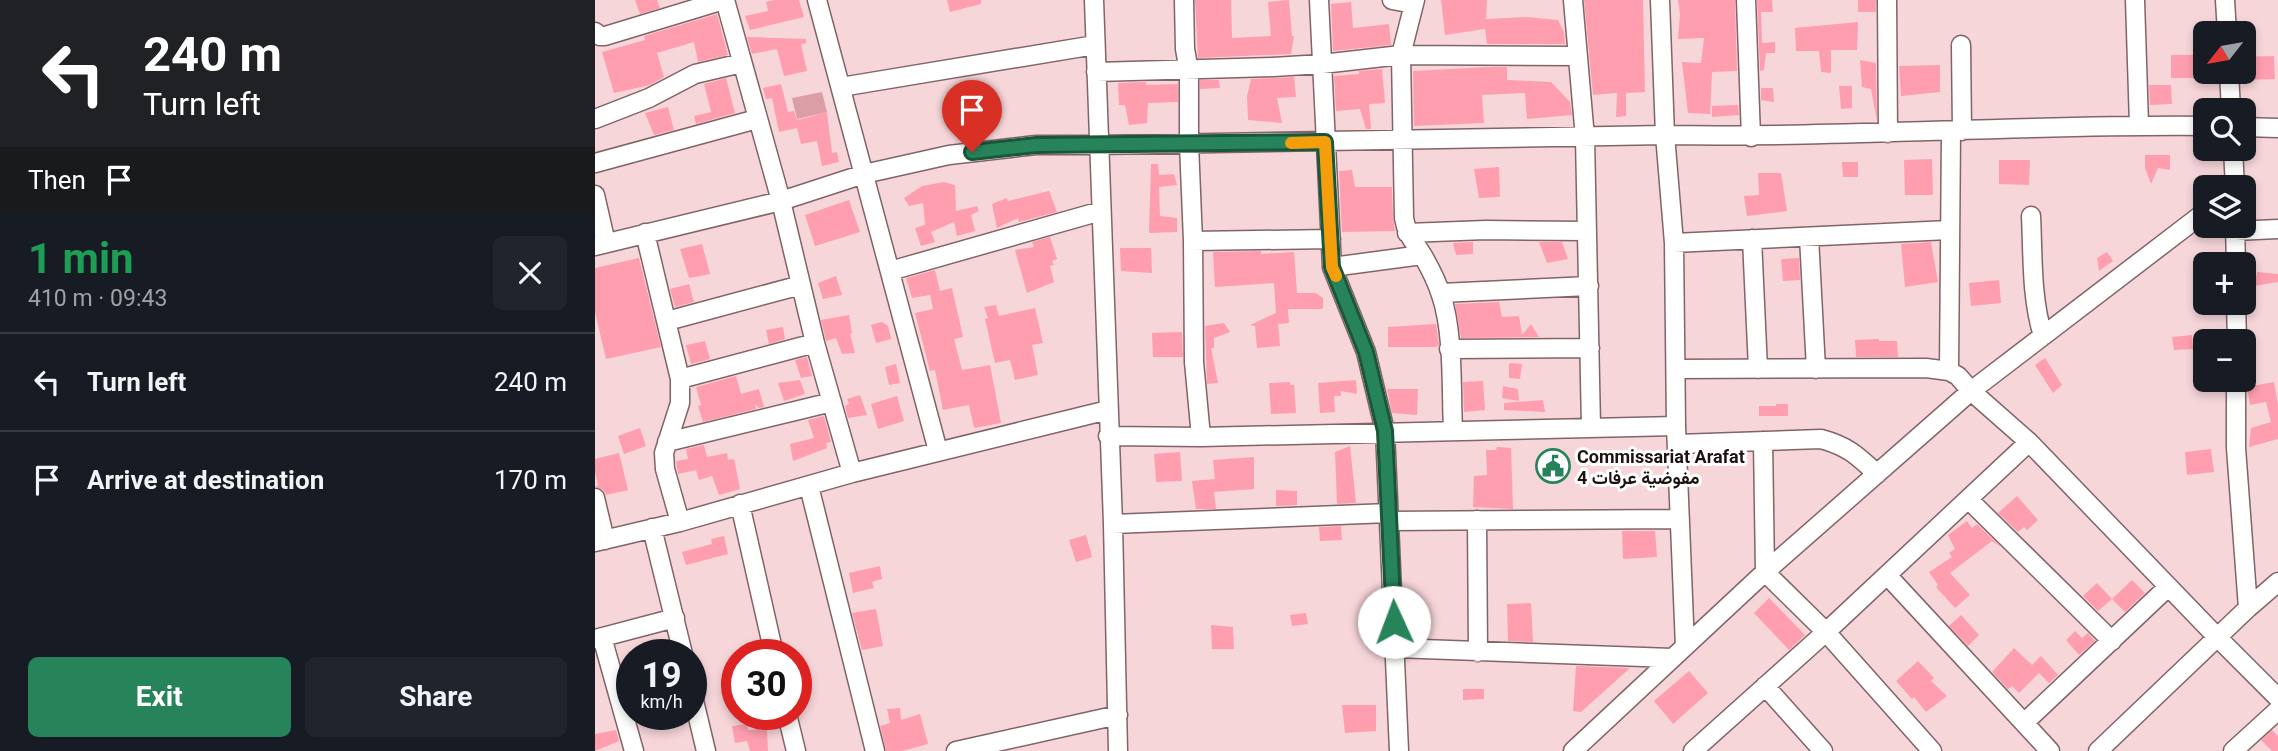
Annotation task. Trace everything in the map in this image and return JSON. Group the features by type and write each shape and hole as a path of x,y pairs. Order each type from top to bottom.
{"street":[{"path":"595,32 605,36 724,0 781,201 815,343 852,473"},
{"path":"817,0 938,451"},
{"path":"1094,0 1113,524 1118,751"},
{"path":"1184,0 1185,49 1189,71 1194,362 1201,437"},
{"path":"1319,0 1332,267 1366,352 1385,431 1399,751"},
{"path":"1392,0 1414,2 1401,55 1402,199 1407,233 1422,255 1441,293 1447,317 1453,430"},
{"path":"1573,0 1585,138 1591,428"},
{"path":"1660,0 1665,135 1674,243 1680,519 1679,653"},
{"path":"1746,0 1751,137"},
{"path":"1887,0 1888,132"},
{"path":"2135,0 2139,125"},
{"path":"2225,0 2226,21"},
{"path":"841,87 1095,45"},
{"path":"1949,371 1949,230 1961,45"},
{"path":"1096,72 1189,71 1322,64 1401,55 1578,56"},
{"path":"595,119 649,98 695,74 742,63"},
{"path":"595,163 757,119"},
{"path":"595,195 601,244 781,201 864,174 950,155 1036,145 1665,135 1751,137 2139,125 2193,126"},
{"path":"2256,127 2278,128"},
{"path":"890,271 1101,211"},
{"path":"2031,216 2034,293 2043,336"},
{"path":"1573,751 1765,572 1971,391 2193,221"},
{"path":"2256,229 2278,229"},
{"path":"1407,233 1486,230 1587,231"},
{"path":"1674,243 1949,230"},
{"path":"645,233 680,379 680,403 664,453 665,469 680,522"},
{"path":"1809,237 1816,369"},
{"path":"1193,241 1331,239"},
{"path":"1752,239 1758,369"},
{"path":"1332,267 1422,255"},
{"path":"667,321 801,285"},
{"path":"1441,293 1588,286"},
{"path":"680,379 815,343"},
{"path":"1449,349 1590,348"},
{"path":"1676,369 1926,368 1949,371 1958,376 1971,391 2029,442 2278,698"},
{"path":"2236,392 2236,448 2248,608"},
{"path":"667,442 832,402"},
{"path":"595,498 600,541 680,522 852,473 1108,410"},
{"path":"1108,436 1201,437 1591,428 1763,441 1821,439 1840,444 1852,451 1877,474"},
{"path":"1763,441 1765,572 1826,632 1932,751"},
{"path":"1693,751 1888,575 2029,442"},
{"path":"809,486 875,751"},
{"path":"1968,499 2112,641"},
{"path":"740,504 771,639"},
{"path":"1113,524 1389,517 1477,520 1680,519"},
{"path":"1477,520 1478,652"},
{"path":"652,528 680,639"},
{"path":"1888,575 2050,751"},
{"path":"2098,751 2278,582"},
{"path":"2024,723 2168,587"},
{"path":"634,751 599,638 675,618"},
{"path":"1395,648 1478,652 1679,653"},
{"path":"1765,686 1817,744 1798,751"},
{"path":"2233,751 2278,710"},
{"path":"956,751 1118,715"},
{"path":"701,730 706,751"},
{"path":"791,730 796,751"}],"shaded area":[{"path":"822,92 827,112 797,119 792,98"}],"building":[{"path":"635,0 657,0 660,8 640,14"},
{"path":"799,0 804,17 750,30 745,16 768,11 766,2"},
{"path":"947,0 981,0 981,4 950,12"},
{"path":"1195,0 1231,0 1232,38 1271,36 1268,2 1289,0 1294,36 1291,54 1198,58"},
{"path":"1441,0 1487,0 1486,19 1527,17 1558,20 1564,32 1565,44 1487,44 1485,29 1445,35"},
{"path":"1584,0 1643,0 1645,92 1626,93 1626,116 1616,117 1617,93 1593,95"},
{"path":"1678,0 1735,0 1737,71 1712,72 1710,114 1688,113 1682,62 1701,63 1704,38 1678,39"},
{"path":"1757,0 1772,0 1773,12 1761,12 1762,43 1775,42 1775,53 1766,53 1764,70 1760,71"},
{"path":"1858,0 1876,0 1876,12 1858,12"},
{"path":"1351,2 1353,28 1389,24 1391,45 1333,51 1331,4"},
{"path":"717,14 728,55 698,62 694,42 657,53 664,77 650,85 614,93 602,52"},
{"path":"1858,22 1857,50 1831,50 1831,73 1821,72 1819,51 1796,51 1795,28"},
{"path":"747,37 806,39 806,43 801,44 807,71 784,76 777,49 752,54"},
{"path":"2171,55 2193,55 2193,78 2171,78"},
{"path":"2274,56 2275,79 2256,80 2256,57"},
{"path":"1860,60 1876,63 1877,121 1871,89 1862,87"},
{"path":"1940,65 1940,92 1901,96 1899,66"},
{"path":"1507,67 1507,80 1551,82 1570,102 1572,115 1527,119 1525,93 1482,95 1484,123 1414,126 1413,71"},
{"path":"1382,69 1385,103 1369,104 1371,129 1366,129 1360,109 1336,111 1334,76"},
{"path":"1294,77 1296,97 1277,98 1282,123 1248,120 1247,96 1251,79"},
{"path":"726,78 735,113 696,124 694,116 711,112 704,84"},
{"path":"1200,80 1219,80 1220,88 1200,89"},
{"path":"1146,82 1146,85 1178,84 1178,102 1148,103 1147,123 1129,125 1125,105 1119,105 1118,83"},
{"path":"781,84 788,112 794,111 797,120 827,112 832,153 837,152 839,162 822,166 817,141 801,144 797,128 779,132 772,98 766,99 763,88"},
{"path":"2149,85 2171,85 2172,104 2150,105"},
{"path":"1839,86 1852,86 1852,108 1841,109"},
{"path":"1761,88 1773,88 1774,102 1761,100"},
{"path":"1738,105 1739,115 1712,117 1712,106"},
{"path":"668,107 674,130 654,135 645,113"},
{"path":"2145,155 2170,155 2170,170 2158,168 2151,184 2145,168"},
{"path":"1932,159 1933,195 1905,195 1904,160"},
{"path":"1999,160 2030,160 2029,185 1999,184"},
{"path":"1842,162 1858,162 1858,177 1843,177"},
{"path":"1151,164 1158,164 1159,175 1174,174 1177,185 1159,187 1160,216 1177,218 1177,232 1149,233"},
{"path":"1499,167 1500,197 1479,198 1474,169"},
{"path":"1352,170 1355,187 1392,187 1395,231 1342,232 1339,171"},
{"path":"1758,173 1781,173 1787,211 1747,216 1744,196 1759,195"},
{"path":"944,182 955,185 956,211 977,206 979,211 971,215 975,231 957,236 954,222 931,232 935,242 921,246 915,228 925,225 923,203 909,206 904,198 922,186"},
{"path":"1049,191 1057,212 1019,222 1018,218 997,228 992,204 1007,198 1008,201"},
{"path":"849,200 860,232 815,246 805,215"},
{"path":"1050,237 1057,259 1052,261 1054,265 1050,266 1054,282 1027,293 1015,250 1034,247 1032,242"},
{"path":"1473,242 1473,254 1456,255 1453,243"},
{"path":"1539,242 1562,242 1568,259 1547,263"},
{"path":"1931,242 1938,282 1905,287 1901,244"},
{"path":"702,244 710,274 689,278 680,249"},
{"path":"1120,248 1151,248 1152,273 1121,271"},
{"path":"1261,251 1261,254 1294,252 1297,293 1316,293 1323,298 1323,309 1288,309 1289,323 1278,324 1280,346 1257,348 1255,326 1250,325 1276,313 1274,283 1215,287 1213,252"},
{"path":"2107,252 2113,261 2099,271 2097,258"},
{"path":"639,258 661,347 606,359 595,312 595,268"},
{"path":"1799,258 1800,280 1783,281 1781,259"},
{"path":"935,270 940,291 952,288 963,337 954,339 962,370 990,365 1001,423 974,428 969,405 943,410 935,370 930,371 915,313 933,309 930,295 912,298 906,278"},
{"path":"2257,272 2278,274 2278,282 2256,286"},
{"path":"836,276 842,295 823,299 818,283"},
{"path":"1999,280 2001,303 1971,306 1969,283"},
{"path":"689,284 694,302 675,307 670,289"},
{"path":"1499,302 1502,317 1519,316 1522,335 1531,324 1539,337 1461,338 1455,304"},
{"path":"996,305 999,316 1035,308 1043,343 1032,345 1038,375 1015,380 1010,360 995,363 984,307"},
{"path":"849,315 855,353 842,354 836,338 826,341 821,320"},
{"path":"882,322 888,326 891,339 876,343 871,325"},
{"path":"1224,323 1230,332 1214,338 1214,348 1211,348 1218,383 1207,384 1205,326"},
{"path":"1436,324 1439,345 1436,347 1388,347 1388,327"},
{"path":"783,327 785,339 769,344 766,330"},
{"path":"1182,332 1183,357 1153,357 1152,333"},
{"path":"2192,335 2193,349 2174,350 2172,337"},
{"path":"1855,340 1897,341 1898,357 1856,357"},
{"path":"705,341 710,359 691,364 686,345"},
{"path":"807,357 812,376 801,378 795,360"},
{"path":"2045,358 2062,385 2053,393 2035,365"},
{"path":"1509,363 1522,364 1520,379 1509,378"},
{"path":"896,364 900,383 889,385 885,367"},
{"path":"736,376 741,394 759,389 764,407 759,408 755,404 756,409 703,422 696,387"},
{"path":"800,380 805,394 784,401 778,383"},
{"path":"1356,380 1357,394 1341,391 1341,396 1334,396 1335,412 1320,413 1318,383"},
{"path":"1483,381 1485,410 1464,412 1463,382"},
{"path":"1290,382 1290,385 1294,385 1296,413 1271,414 1269,383"},
{"path":"2274,382 2278,405 2278,439 2249,447 2251,428 2271,422 2266,402 2250,405 2248,392 2256,392 2256,385"},
{"path":"1503,386 1518,389 1519,401 1502,398"},
{"path":"1387,389 1418,389 1417,415 1392,413"},
{"path":"860,395 867,415 848,418 845,406 849,404 847,399"},
{"path":"897,396 904,421 878,429 871,404"},
{"path":"1543,400 1545,412 1504,410 1504,403"},
{"path":"1788,404 1788,416 1759,416 1759,406"},
{"path":"824,416 831,442 826,443 827,448 793,461 790,444 814,438 808,420"},
{"path":"640,428 646,446 624,454 618,436"},
{"path":"704,445 707,457 727,453 728,460 734,459 740,489 719,495 712,476 699,480 696,470 678,474 676,461 688,459 686,449"},
{"path":"1350,446 1356,503 1337,504 1335,452"},
{"path":"1497,447 1511,448 1513,509 1473,507 1474,476 1487,475 1486,450 1496,450"},
{"path":"2211,449 2214,472 2187,475 2185,452"},
{"path":"1180,452 1182,481 1156,482 1154,454"},
{"path":"619,453 628,490 606,495 603,490 595,487 598,485 595,459"},
{"path":"1254,457 1254,489 1214,492 1216,509 1196,509 1192,481 1215,479 1213,460"},
{"path":"1276,490 1297,491 1297,505 1276,506"},
{"path":"2017,496 2038,520 2027,530 2024,527 2018,532 1998,513"},
{"path":"1967,521 1972,528 1977,524 2001,547 1992,541 1950,573 1970,595 1955,608 1936,587 1938,585 1929,572 1952,557 1949,553 1955,549 1948,535"},
{"path":"1341,526 1342,540 1320,541 1319,527"},
{"path":"1622,531 1655,531 1657,557 1623,559"},
{"path":"1086,535 1092,557 1076,562 1069,540"},
{"path":"724,536 728,554 686,565 682,552 712,544 711,539"},
{"path":"880,566 882,579 872,582 874,588 853,593 849,573"},
{"path":"2132,580 2145,593 2125,612 2112,599"},
{"path":"2097,583 2112,599 2098,611 2083,596"},
{"path":"1769,598 1805,635 1789,650 1754,613"},
{"path":"1531,603 1533,642 1508,641 1507,604"},
{"path":"876,609 883,646 862,650 852,613"},
{"path":"1306,613 1308,624 1292,626 1290,615"},
{"path":"1961,615 1979,635 1968,646 1949,626"},
{"path":"1211,625 1233,627 1234,649 1212,649"},
{"path":"2075,631 2082,638 2088,633 2095,641 2079,655 2066,640"},
{"path":"2014,648 2032,665 2041,656 2058,675 2049,683 2039,673 2019,693 2012,686 2008,689 1992,672"},
{"path":"1918,661 1934,678 1931,681 1947,696 1926,712 1896,681"},
{"path":"1576,666 1630,668 1581,712 1573,711"},
{"path":"1689,671 1708,693 1673,724 1654,701"},
{"path":"1463,689 1484,689 1484,699 1463,700"},
{"path":"1342,705 1376,705 1376,731 1345,733"},
{"path":"900,708 901,720 920,714 928,744 902,751 886,751 880,726 890,723 887,709"},
{"path":"616,730 619,741 595,751 595,734"},
{"path":"733,730 767,730 768,751 750,751 747,741 735,743"},
{"path":"2272,730 2278,736 2278,751 2272,751 2261,740"}],"slow traffic":[{"path":"1291,143 1325,142 1332,267 1336,276"}],"place":[{"name":"Commissariat Arafat 4 مفوضية عرفات","path":"1553,466"}],"route":[{"path":"972,152 1036,145 1325,142 1332,267 1366,352 1385,431 1394,622"}]}
